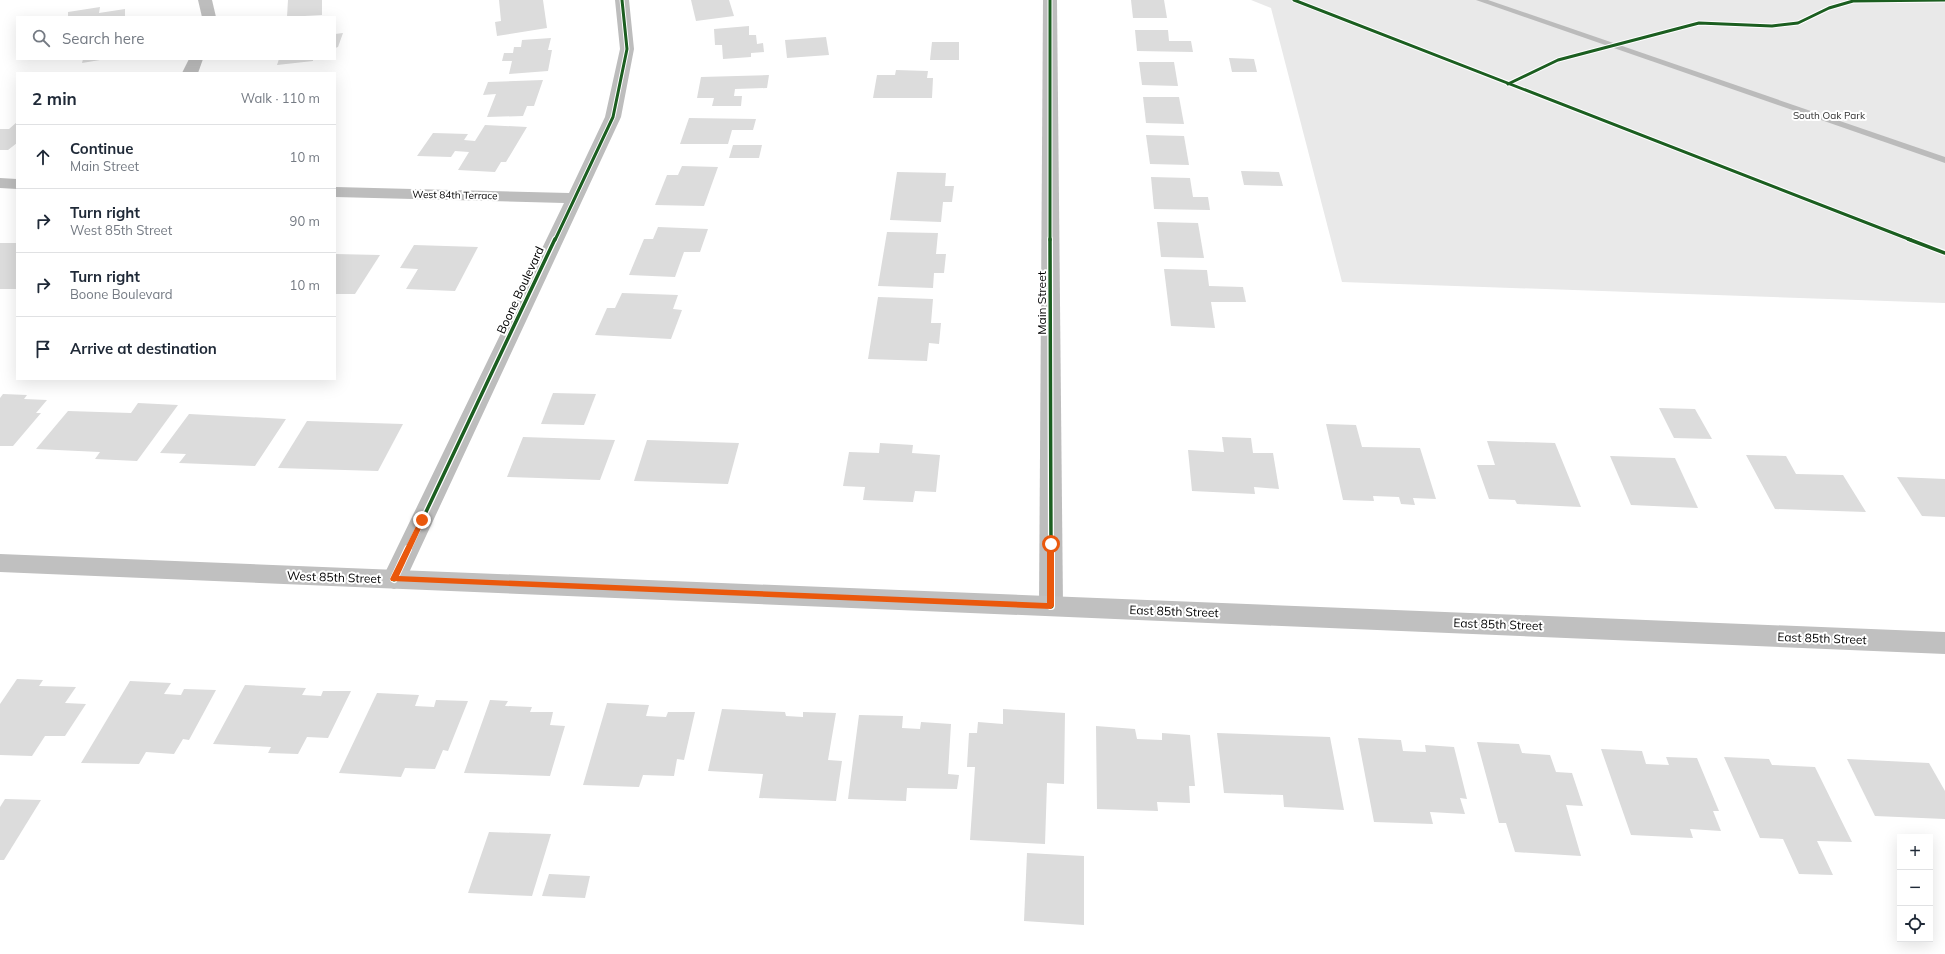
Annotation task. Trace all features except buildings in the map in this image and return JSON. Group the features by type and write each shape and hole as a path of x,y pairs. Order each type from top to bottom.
{"main road":[{"name":"West 85th Street","path":"0,563 1051,606"},
{"name":"East 85th Street","path":"1051,606 1945,643"}],"street":[{"path":"205,0 209,16"},
{"name":"Boone Boulevard","path":"394,579 576,198 613,117 627,49 622,0"},
{"name":"Main Street","path":"1050,0 1051,606"},
{"path":"190,72 196,60"},
{"path":"0,184 16,184"},
{"name":"West 84th Terrace","path":"336,192 576,198"}],"green space":[{"name":"South Oak Park","path":"1251,0 1945,0 1945,303 1342,282 1271,8"}],"waterway":[{"path":"1480,0 1945,160"}],"cycle path":[{"path":"394,579 613,117 627,49 622,0"},
{"path":"1050,0 1051,606"},
{"path":"1294,0 1945,253"},
{"path":"1508,84 1558,60 1699,23 1772,26 1798,23 1829,8 1853,1 1945,0"}],"route":[{"path":"422,520 394,579 1051,606 1051,544"}]}
